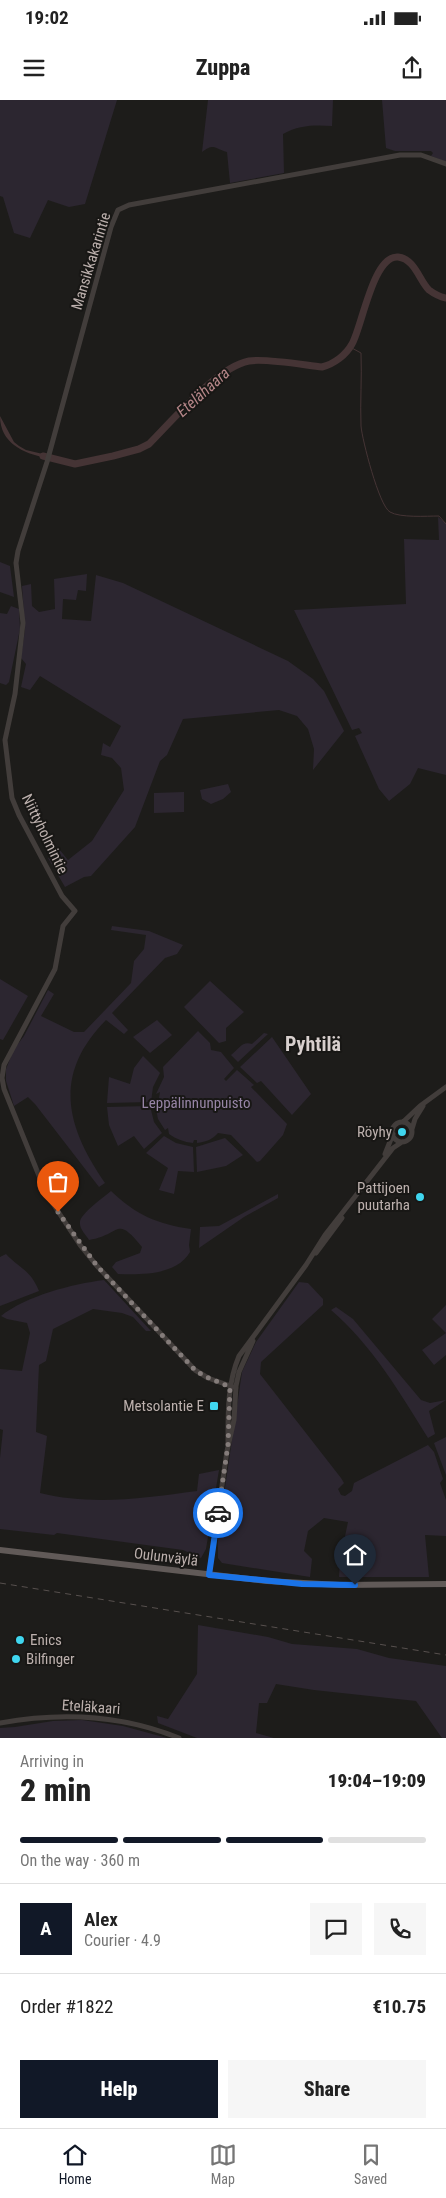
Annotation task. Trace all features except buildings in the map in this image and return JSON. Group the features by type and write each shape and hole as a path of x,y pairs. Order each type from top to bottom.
{"main road":[{"name":"Oulunväylä","path":"0,1546 209,1575 340,1585 446,1584"},
{"name":"Oulunväylä","path":"0,1550 33,1552"}],"street":[{"name":"Mansikkakarintie","path":"18,584 16,563 18,551 47,462 111,227 118,210 129,204 400,155 420,155 446,164"},
{"name":"Niittyholmintie","path":"18,584 23,623 15,694 2,739 12,798 62,896 75,911 63,926 58,957 51,978 5,1062 2,1073 4,1089 46,1193 80,1245 97,1266 195,1370 213,1380 233,1385"},
{"path":"381,1164 395,1125 404,1122 446,1087"},
{"path":"209,1575 228,1445 234,1420 233,1385 239,1356 330,1235 348,1206 393,1148 410,1138 415,1118 426,1102"},
{"path":"404,1122 409,1124 412,1129"},
{"path":"393,1134 396,1140 402,1142"},
{"name":"Eteläkaari","path":"0,1723 36,1718 81,1716 127,1723 179,1738"}],"green space":[{"path":"0,100 117,100 85,204 69,207 48,200 30,238 14,233 3,197 0,196"},
{"path":"208,100 333,100 332,126 307,126 283,134 284,173 230,183 227,152 212,147 202,152"},
{"path":"382,100 446,100 446,162 431,156 433,153 431,151 395,151 386,148"},
{"path":"438,517 446,523 446,775 418,768 410,784 389,801 379,789 355,736 362,733 359,728 352,730 294,610 406,604 404,539 439,540"},
{"path":"0,562 10,566 14,597 0,592"},
{"path":"87,574 86,591 78,590 76,600 63,599 62,619 91,621 96,575 123,583 288,661 313,679 324,691 344,731 313,770 314,749 308,729 297,716 279,710 183,719 167,755 160,761 135,827 91,876 84,877 65,887 48,858 59,849 68,860 92,841 124,790 121,768 112,758 101,755 103,743 110,747 121,726 40,676 30,690 21,687 26,664 21,658 25,629 22,586 31,584 32,606 39,612 55,609 54,579"},
{"path":"11,606 19,609 20,629 9,682 6,685 0,683 0,613 7,614"},
{"path":"228,784 231,792 223,799 211,804 202,799 200,790"},
{"path":"184,792 184,812 154,813 154,793"},
{"path":"112,926 149,931 183,945 177,954 165,958 112,1013 128,1030 124,1034 106,1020 89,1040 78,1060 72,1080 71,1100 74,1120 91,1162 105,1183 99,1187 28,1097 14,1106 6,1081 6,1069 14,1049 24,1036 48,990 54,994 41,1016 74,1032 84,1032 131,983 134,961 144,949 146,935 111,930"},
{"path":"0,979 28,996 3,1040 0,1039"},
{"path":"210,981 244,1012 226,1028 226,1041 219,1043 184,1007"},
{"path":"157,1020 172,1035 150,1053 133,1037"},
{"name":"Leppälinnunpuisto","path":"198,1031 210,1043 211,1050 221,1052 234,1068 224,1079 226,1081 237,1070 254,1085 251,1087 287,1124 283,1135 260,1161 257,1162 231,1135 218,1133 212,1139 203,1142 197,1143 197,1140 194,1140 193,1143 186,1142 169,1134 168,1128 165,1130 158,1119 155,1104 158,1104 160,1092 156,1094 164,1077 163,1067"},
{"path":"264,1033 268,1034 238,1062 231,1055 243,1045 252,1044"},
{"path":"272,1037 311,1094 292,1115 261,1081 257,1083 240,1067"},
{"path":"143,1056 160,1073 153,1087 151,1102 107,1103 109,1077 130,1084 134,1068"},
{"path":"150,1106 154,1122 162,1133 144,1149 134,1136 118,1146 109,1125 107,1107"},
{"path":"164,1136 176,1143 193,1147 194,1172 178,1171 174,1194 159,1190 168,1168 146,1153"},
{"path":"225,1138 243,1155 226,1166 197,1172 196,1147"},
{"path":"111,1191 129,1206 148,1217 191,1229 190,1252 184,1260 158,1272 118,1274 112,1267 116,1262 140,1253 142,1247 127,1231 122,1229 118,1229 100,1238 89,1240 80,1225 84,1215"},
{"path":"278,1194 278,1198 244,1217 199,1248 200,1227 219,1226"},
{"path":"6,1254 29,1274 39,1291 0,1306 0,1257"},
{"path":"104,1280 151,1331 146,1331 133,1317 122,1313 93,1309 53,1329 46,1361 39,1365 36,1432 47,1436 40,1493 60,1497 99,1500 177,1494 197,1491 199,1474 219,1470 206,1549 201,1558 183,1550 57,1533 54,1535 0,1529 0,1458 3,1430 0,1429 0,1369 22,1371 30,1333 27,1323 1,1316 23,1302 50,1292 78,1284"},
{"path":"299,1282 308,1283 323,1299 323,1305 261,1362 260,1374 341,1478 344,1483 338,1489 341,1495 345,1496 352,1491 354,1483 428,1445 434,1452 443,1479 440,1483 446,1500 446,1536 425,1535 429,1577 339,1577 340,1560 348,1522 324,1518 308,1531 304,1551 312,1559 310,1577 222,1563 218,1558 218,1535 242,1372 256,1342"},
{"path":"446,1305 446,1333 432,1319"},
{"path":"336,1307 353,1319 421,1400 430,1403 446,1400 429,1411 435,1434 428,1438 396,1387 360,1338 331,1310"},
{"path":"446,1333 446,1355 434,1365 422,1350"},
{"path":"446,1437 446,1475 434,1443"},
{"path":"198,1625 268,1637 292,1644 357,1649 389,1658 446,1666 446,1738 442,1738 416,1701 276,1684 267,1703 259,1703 256,1733 274,1738 197,1738 158,1723 157,1716 168,1719 197,1674"},
{"path":"82,1720 123,1726 167,1738 0,1738 0,1728 53,1721"}],"shaded area":[{"path":"0,416 14,442 26,450 47,455 46,458 21,450 8,440 1,425"}],"waterway":[{"name":"Etelähaara","path":"43,456 75,464 139,449 149,444 196,396 223,373 236,365 256,360 322,367 335,361 352,344 375,279 389,259 398,257 409,262 429,290 446,298"},
{"path":"350,347 361,353 361,426 372,472 381,498 390,512 394,514 439,516 446,524"}],"railway":[{"path":"0,1583 446,1655"}],"way so far":[{"path":"58,1212 97,1266 195,1370 230,1387 228,1445 218,1513"}],"place":[{"name":"Röyhy","path":"402,1132"},
{"name":"Pattijoen puutarha","path":"420,1197"},
{"name":"Metsolantie E","path":"214,1406"},
{"name":"Enics","path":"20,1640"},
{"name":"Bilfinger","path":"16,1659"}],"district":[{"name":"Pyhtilä","path":"313,1044"}],"route":[{"path":"218,1513 209,1575 302,1584 355,1585"}]}
